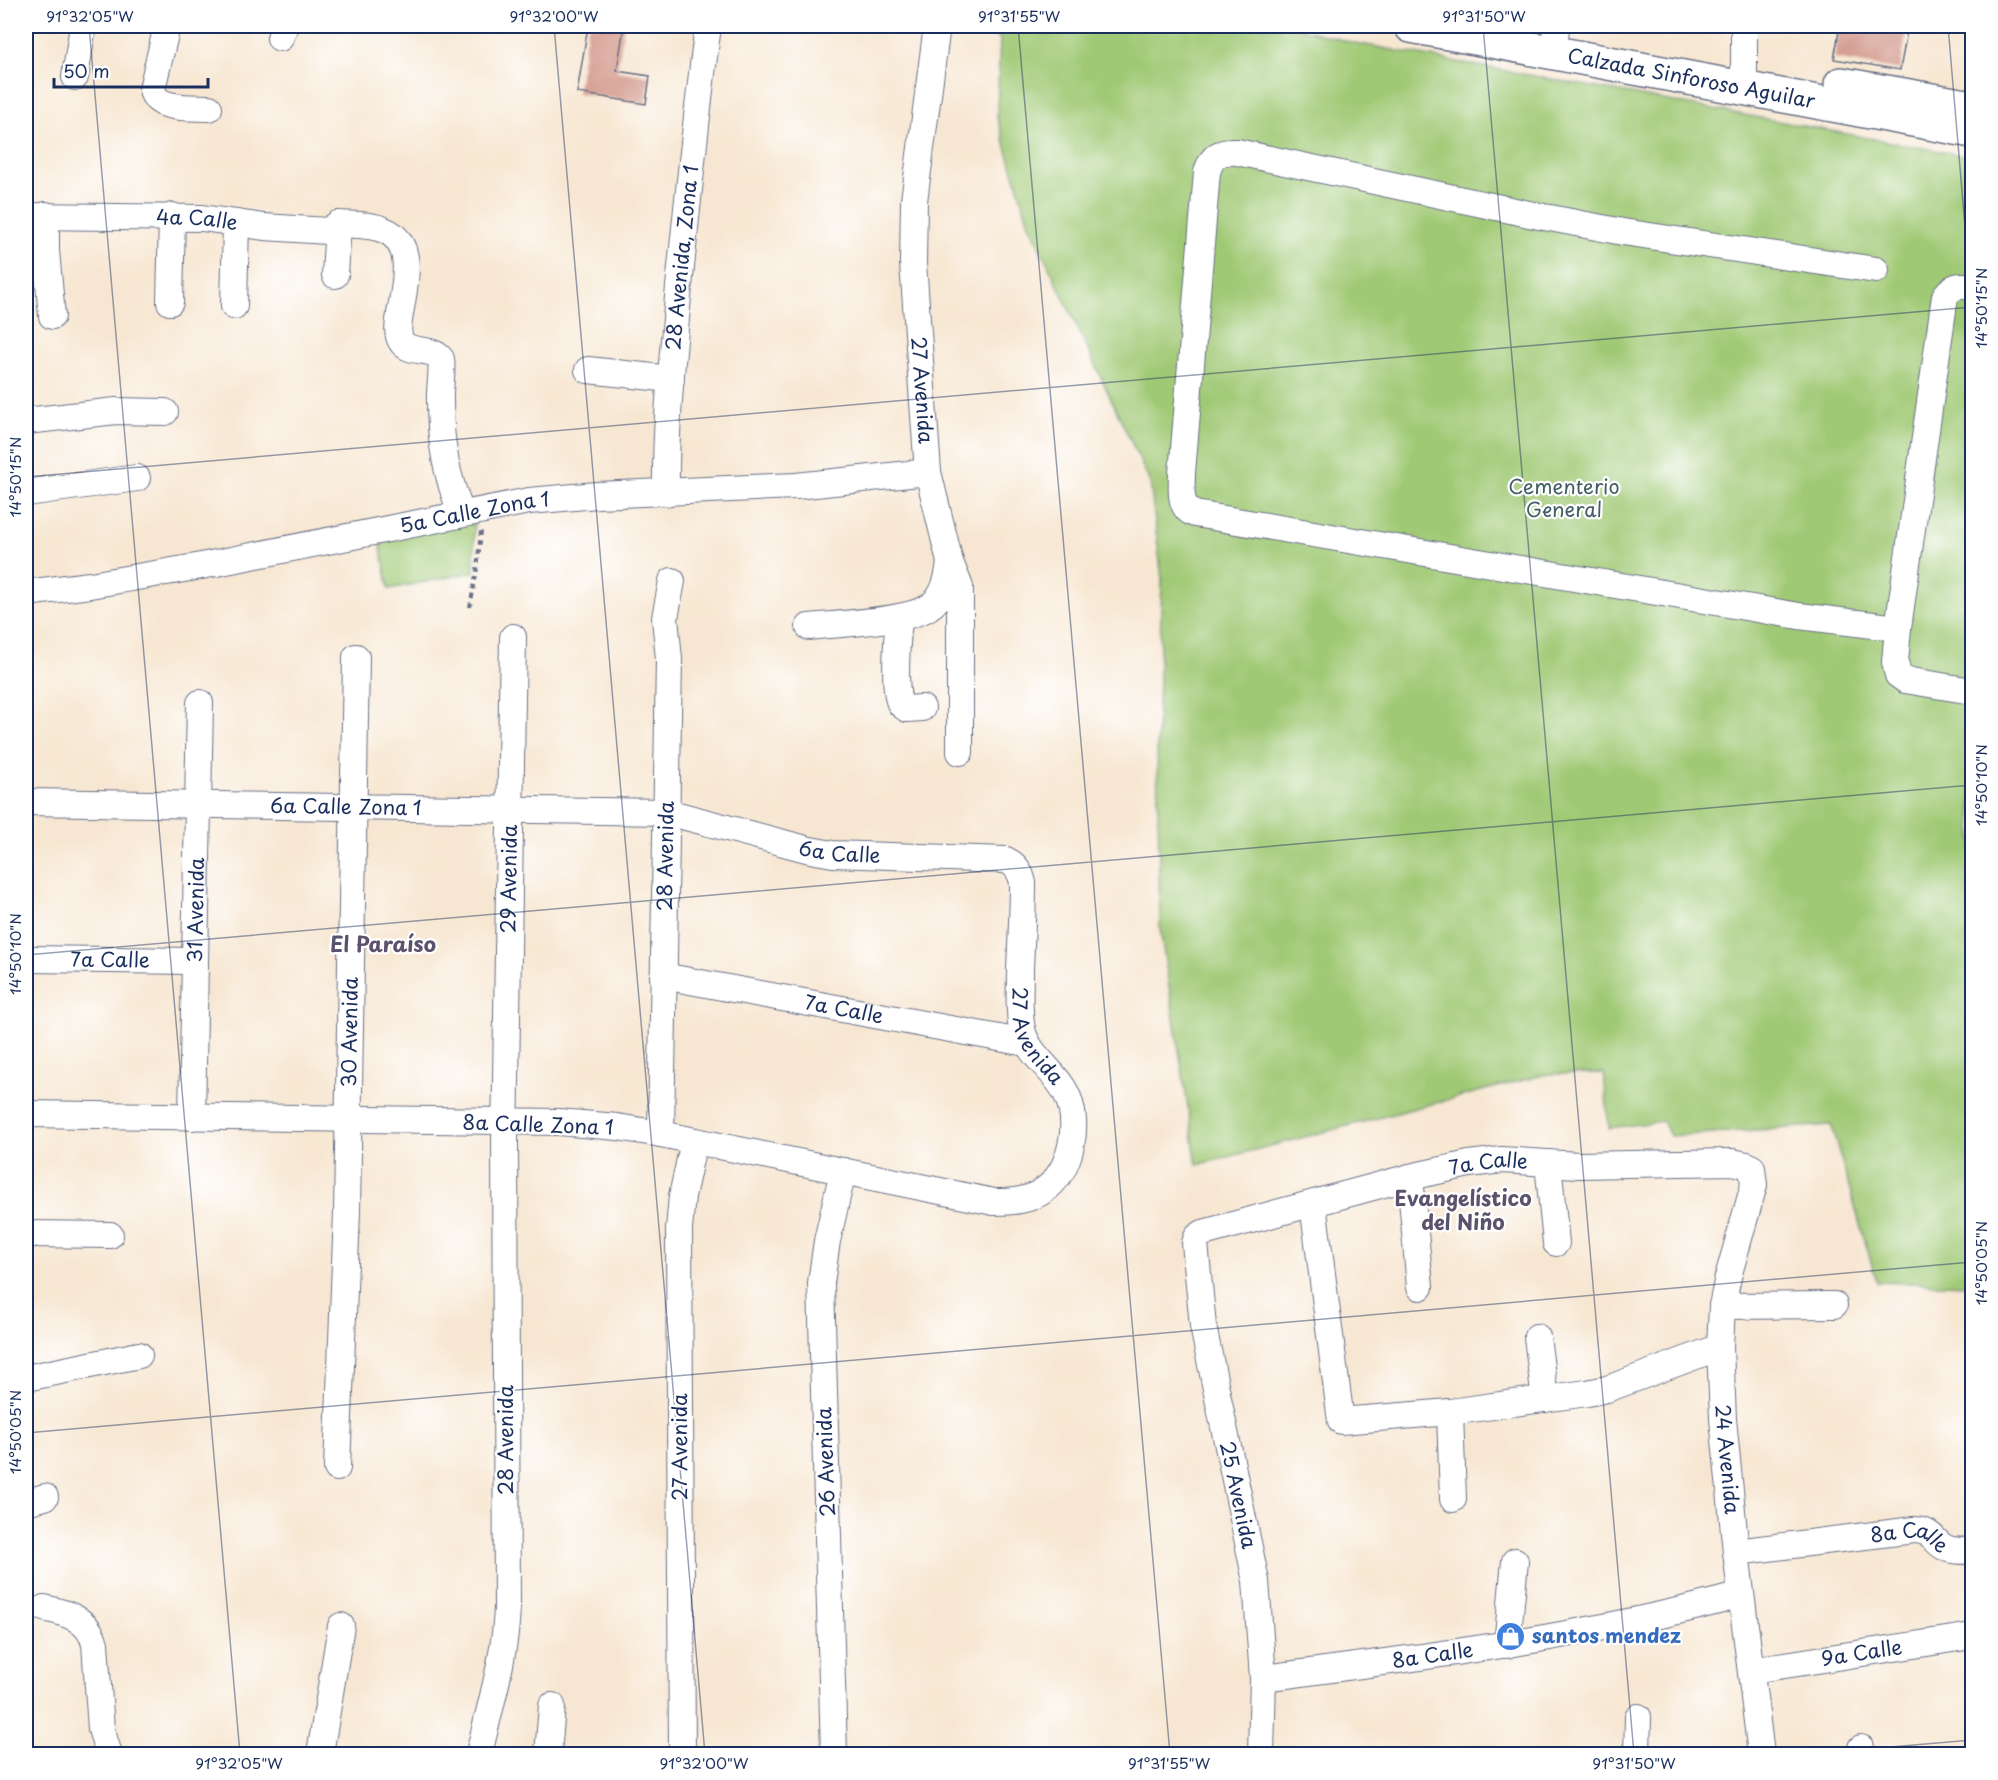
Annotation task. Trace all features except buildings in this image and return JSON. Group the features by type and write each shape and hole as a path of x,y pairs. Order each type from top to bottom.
{"main road":[{"name":"Calzada Sinforoso Aguilar","path":"1411,26 1548,34 1972,131"},
{"name":"Calzada Sinforoso Aguilar","path":"1744,78 1972,107"}],"street":[{"path":"75,77 83,26"},
{"path":"167,26 152,89 153,95 157,100 168,104 209,108"},
{"name":"28 Avenida, Zona 1","path":"666,493 666,436 671,379 693,144 708,26"},
{"name":"27 Avenida","path":"937,26 914,201 915,308 928,472 950,562 960,587 960,752"},
{"path":"1744,26 1744,78"},
{"path":"1876,270 1623,232 1237,152 1227,151 1217,154 1210,162 1207,172 1182,473 1182,498 1188,511 1195,514 1800,616 1898,628"},
{"path":"36,215 52,316"},
{"name":"4a Calle","path":"36,215 172,216 328,231 339,224 386,230 393,235 404,254 406,270 398,331 401,343 411,348 436,353 441,359 442,431 449,477 454,496 472,512"},
{"path":"170,302 172,216"},
{"path":"234,306 236,223"},
{"path":"335,275 339,224"},
{"path":"1972,287 1962,285 1952,288 1946,296 1894,662 1898,675 1913,682 1972,691"},
{"path":"588,370 671,379"},
{"path":"26,421 116,411 165,412"},
{"name":"5a Calle Zona 1","path":"26,593 196,567 472,512 560,497 796,486 928,472"},
{"path":"26,493 137,478"},
{"path":"809,627 900,617 928,608 945,588 950,562"},
{"name":"28 Avenida","path":"661,1134 669,659 665,618 672,581"},
{"path":"900,617 896,648 898,695 900,703 907,709 922,708"},
{"name":"29 Avenida","path":"505,1121 513,637"},
{"name":"30 Avenida","path":"337,1468 347,1212 356,657"},
{"name":"31 Avenida","path":"192,1117 200,703"},
{"name":"6a Calle Zona 1","path":"26,802 667,812"},
{"name":"6a Calle","path":"667,812 810,850 866,856 1001,859 1016,866"},
{"name":"27 Avenida","path":"1016,866 1021,873 1023,883 1019,998 1021,1026 1026,1043 1060,1084 1071,1105 1074,1126 1071,1148 1064,1166 1055,1181 1042,1192"},
{"name":"7a Calle","path":"26,959 195,961"},
{"name":"7a Calle","path":"663,976 1026,1043"},
{"name":"8a Calle Zona 1","path":"26,1114 559,1122 617,1127 661,1134 994,1202 1012,1202 1042,1192"},
{"name":"28 Avenida","path":"478,1755 507,1632 505,1121"},
{"name":"27 Avenida","path":"682,1755 679,1229 682,1196 694,1141"},
{"name":"7a Calle","path":"1197,1237 1203,1233 1410,1177 1469,1164 1503,1160 1578,1165 1732,1162 1752,1168"},
{"path":"1548,1163 1556,1243"},
{"name":"24 Avenida","path":"1752,1168 1754,1185 1722,1306 1720,1347 1723,1419 1736,1552 1761,1755"},
{"name":"26 Avenida","path":"834,1755 821,1283 827,1241 843,1171"},
{"path":"1410,1177 1420,1287"},
{"path":"1313,1204 1341,1421 1450,1412 1608,1389 1720,1347"},
{"path":"26,1234 110,1235"},
{"name":"25 Avenida","path":"1197,1237 1195,1243 1203,1326 1254,1567 1263,1678 1261,1755"},
{"path":"1722,1306 1834,1305"},
{"path":"1537,1337 1545,1399"},
{"path":"26,1378 139,1355"},
{"path":"1450,1412 1453,1499"},
{"name":"8a Calle","path":"1736,1552 1914,1530 1923,1530 1931,1534 1947,1549 1972,1551"},
{"path":"1507,1645 1515,1561"},
{"name":"8a Calle","path":"1263,1678 1468,1652 1638,1621 1741,1595"},
{"path":"44,1608 73,1617 84,1623 92,1634 95,1644 101,1729 109,1755"},
{"path":"320,1755 341,1626"},
{"name":"9a Calle","path":"1752,1670 1972,1636"},
{"path":"548,1755 552,1706"},
{"path":"1637,1755 1638,1717"}],"path":[{"path":"470,607 477,570 472,512"}],"green space":[{"name":"Cementerio General","path":"969,26 1291,26 1350,42 1972,157 1972,1285 1877,1282 1831,1125 1670,1136 1663,1121 1609,1128 1604,1073 1547,1074 1197,1165 1160,929 1157,743 1162,579 1150,482 1029,224 997,117 1000,38"},
{"path":"474,521 474,572 389,589 379,538"}],"place":[{"name":"santos mendez","path":"1511,1636"}],"district":[{"name":"El Paraíso","path":"383,945"},
{"name":"Evangelístico del Niño","path":"1463,1211"}]}
